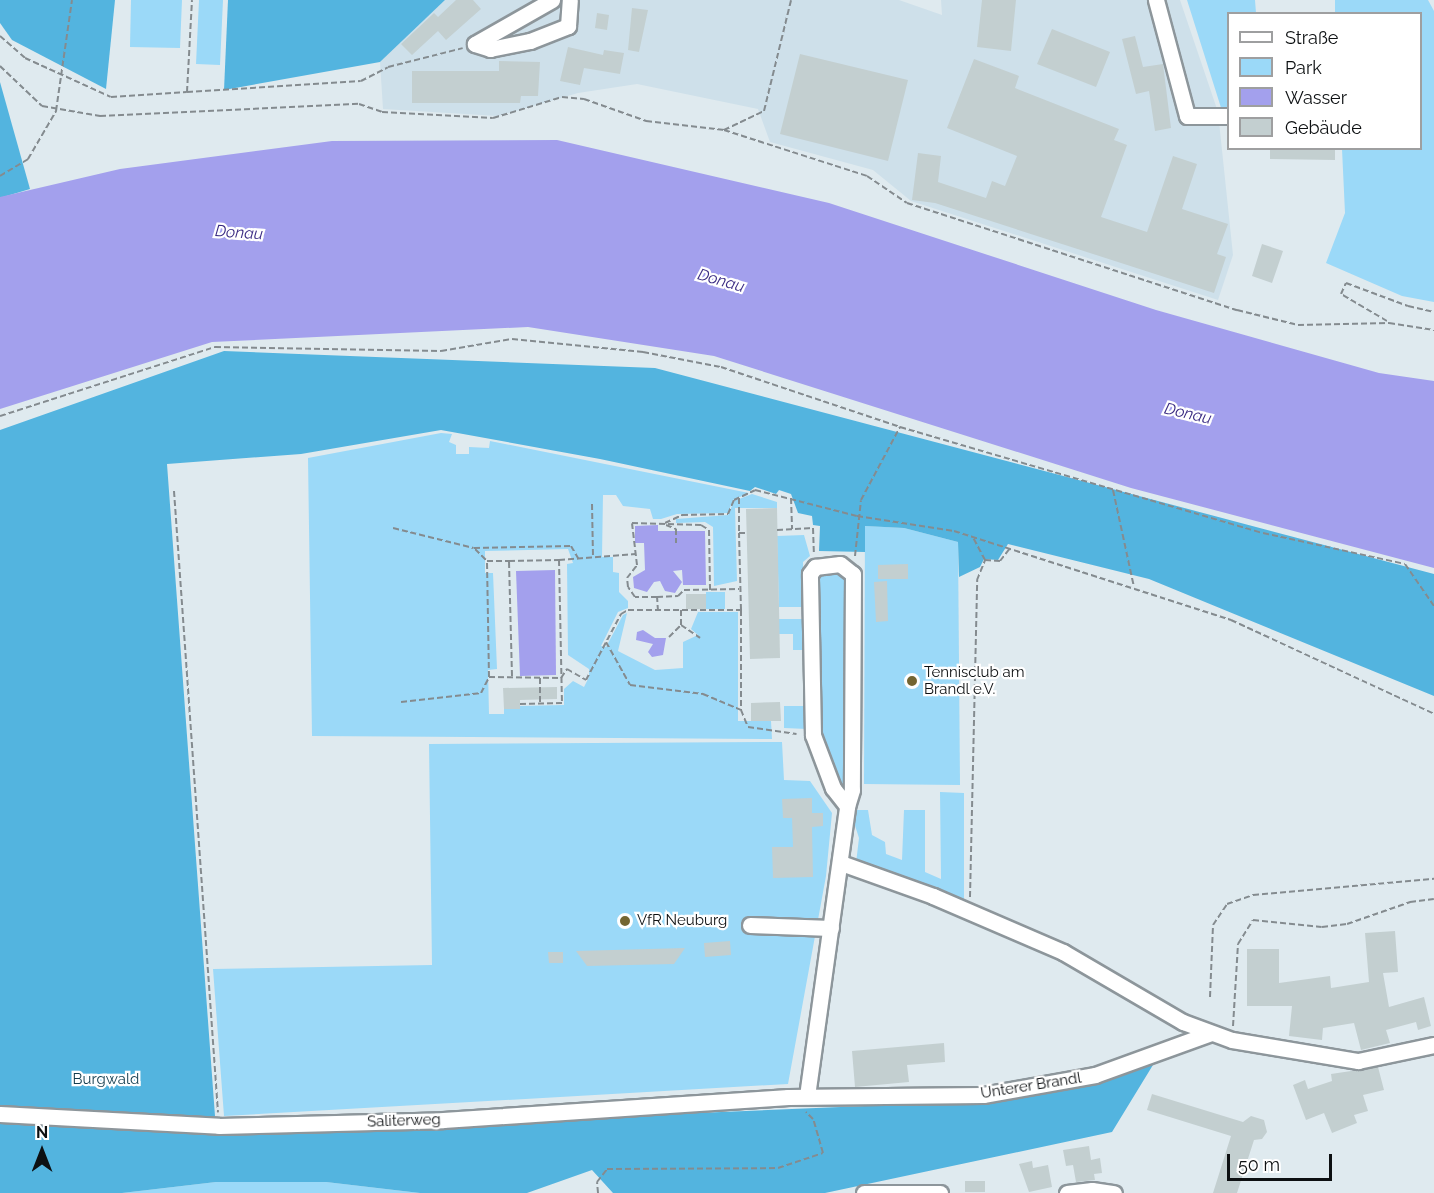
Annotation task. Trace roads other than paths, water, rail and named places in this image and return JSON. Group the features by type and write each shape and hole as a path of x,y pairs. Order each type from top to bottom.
{"street":[{"path":"552,0 475,44 490,49 530,41 568,26 570,0"},
{"path":"1156,0 1187,116 1227,116"},
{"path":"807,1096 841,863 847,806 852,790 853,574 848,567 825,565 810,574 813,735 833,788 847,806"},
{"path":"841,863 970,912 1063,952 1183,1022 1232,1040 1358,1062 1434,1045"},
{"path":"750,925 831,928"},
{"name":"Unterer Brandl","path":"807,1096 983,1095 1095,1075 1211,1033"},
{"name":"Saliterweg","path":"0,1114 219,1126 443,1120 807,1096"},
{"path":"1067,1193 1092,1190 1114,1193"},
{"path":"864,1193 940,1193"}],"water":[{"name":"Donau","path":"557,140 829,203 1156,310 1379,373 1434,381 1434,568 1131,488 714,356 528,327 212,342 0,409 0,197 120,169 332,141"},
{"path":"658,525 658,531 705,531 706,585 683,585 682,570 673,571 682,582 675,593 665,591 660,581 654,582 647,592 634,588 633,577 645,570 644,543 635,543 635,526"},
{"path":"555,570 556,675 520,676 516,571"},
{"path":"643,630 655,638 666,638 663,655 652,657 648,652 653,644 636,640 637,632"}],"place":[{"name":"Tennisclub am Brandl e.V.","path":"912,681"},
{"name":"VfR Neuburg","path":"625,921"}],"park label":[{"name":"Burgwald","path":"106,1080"}]}
